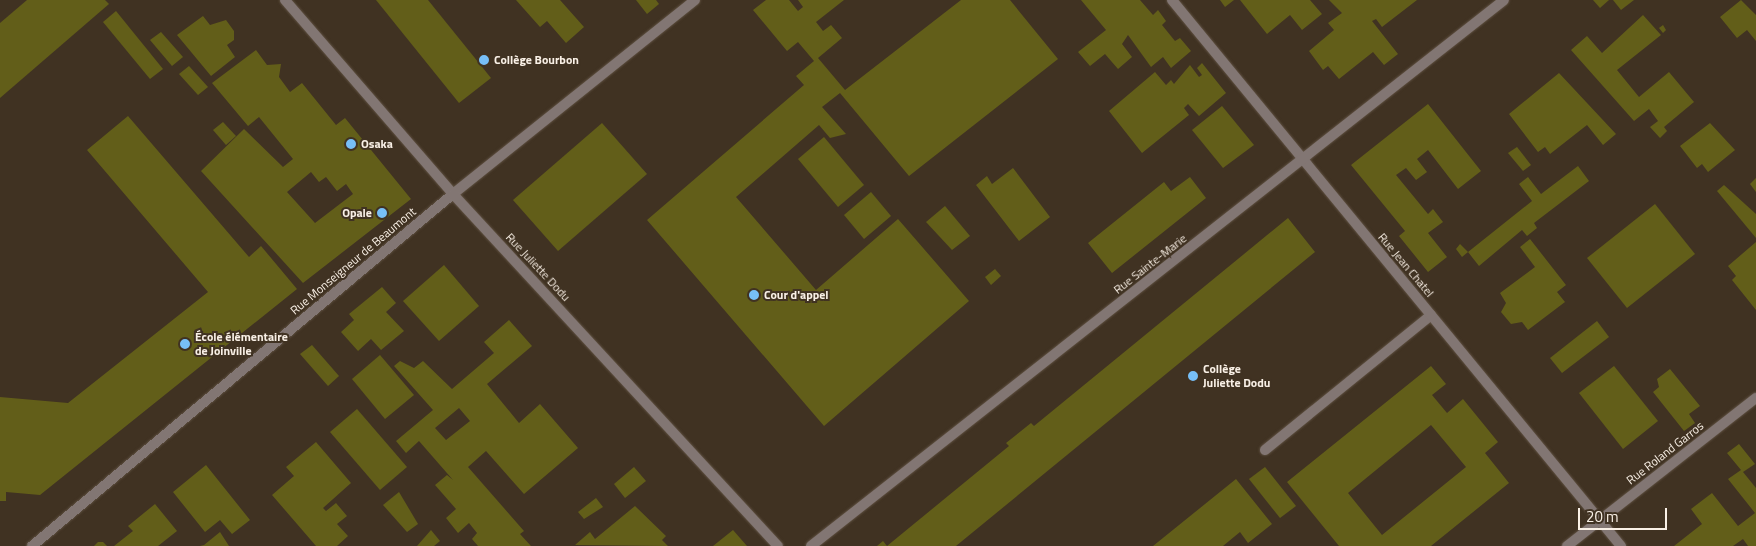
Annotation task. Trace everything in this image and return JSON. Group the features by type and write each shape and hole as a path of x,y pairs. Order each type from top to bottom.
{"street":[{"name":"Rue Juliette Dodu","path":"285,0 452,194 778,546"},
{"name":"Rue Monseigneur de Beaumont","path":"32,546 452,194 695,0"},
{"name":"Rue Jean Chatel","path":"1172,0 1621,546"},
{"name":"Rue Sainte-Marie","path":"811,546 1504,0"},
{"path":"1265,450 1431,315"},
{"name":"Rue Roland Garros","path":"1567,546 1756,398"}],"building":[{"path":"27,0 105,0 109,4 0,98 0,23"},
{"path":"376,0 428,0 491,78 459,103"},
{"path":"516,0 560,0 584,27 566,43 547,21 540,27"},
{"path":"636,0 656,0 659,4 647,14"},
{"path":"766,0 789,0 798,11 803,7 798,0 844,0 816,22 823,31 831,25 842,38 818,58 845,90 961,0 1010,0 1058,59 909,176 840,93 822,107 846,134 830,138 819,125 736,197 816,290 898,219 969,301 824,426 647,220 804,85 796,76 814,61 798,42 787,51 753,10"},
{"path":"1081,0 1140,0 1153,15 1158,10 1166,21 1162,25 1175,41 1180,38 1191,51 1171,68 1163,57 1151,67 1128,35 1122,44 1132,57 1118,69 1105,54 1090,66 1078,52 1106,30"},
{"path":"1220,0 1234,0 1225,7"},
{"path":"1240,0 1310,0 1322,14 1302,30 1290,15 1267,34"},
{"path":"1329,0 1417,0 1382,27 1376,19 1372,21 1398,54 1384,65 1373,52 1339,79 1328,66 1323,70 1309,51 1334,30 1328,23 1342,13"},
{"path":"1593,0 1609,0 1600,8"},
{"path":"1613,0 1634,0 1621,10"},
{"path":"1741,0 1756,15 1756,41 1747,30 1737,38 1720,17"},
{"path":"116,11 163,69 150,79 103,22"},
{"path":"1643,15 1661,35 1617,70 1639,97 1669,72 1694,102 1664,127 1667,131 1660,138 1650,127 1658,121 1649,109 1634,121 1571,50 1587,36 1602,53"},
{"path":"203,16 210,25 226,20 234,31 234,40 227,45 235,57 211,76 177,35"},
{"path":"1663,25 1666,30 1663,33 1659,28"},
{"path":"161,32 183,57 172,66 150,40"},
{"path":"256,50 267,65 281,64 279,77 290,92 302,83 336,125 345,118 411,199 303,283 201,171 244,129 283,167 293,159 259,117 248,126 212,83","holes":["311,172 319,182 326,177 337,191 346,184 353,194 315,223 287,192"]},
{"path":"1202,63 1226,93 1199,116 1188,104 1184,108 1189,115 1142,153 1109,111 1155,72 1166,85 1171,80 1174,84 1190,65 1199,77 1202,75 1197,68"},
{"path":"189,66 208,87 198,95 179,74"},
{"path":"1559,73 1616,134 1603,145 1587,125 1550,154 1545,147 1538,152 1509,114"},
{"path":"1428,104 1481,171 1458,189 1428,150 1417,159 1427,172 1416,180 1406,168 1396,175 1428,214 1433,209 1443,222 1428,233 1447,257 1428,272 1399,236 1405,231 1351,165"},
{"path":"1222,106 1254,145 1223,168 1192,130"},
{"name":"École élémentaire de Joinville","path":"128,116 249,257 261,246 297,289 40,495 6,492 6,501 0,501 0,397 68,403 208,292 87,150"},
{"path":"223,122 236,136 226,145 213,130"},
{"path":"602,123 647,174 558,251 513,200"},
{"path":"1710,123 1735,150 1708,172 1702,164 1697,168 1680,146"},
{"path":"824,137 864,185 838,207 798,159"},
{"path":"1517,147 1531,165 1523,171 1508,153"},
{"path":"1578,166 1589,181 1534,223 1537,228 1527,236 1522,230 1479,266 1468,252 1532,201 1519,184 1528,177 1541,194"},
{"path":"1013,168 1050,217 1019,241 976,185 987,176 992,184"},
{"path":"1190,177 1206,198 1112,273 1088,243 1164,182 1171,191"},
{"path":"1756,178 1756,192 1750,184"},
{"path":"1724,185 1756,214 1756,238 1717,191"},
{"path":"871,192 891,216 864,239 844,215"},
{"path":"1655,204 1695,254 1627,308 1587,258"},
{"path":"945,206 970,236 952,250 926,222"},
{"path":"1288,218 1315,252 956,546 887,546 1009,446 1006,443 1031,423 1034,426"},
{"path":"1530,239 1566,285 1557,292 1565,302 1528,330 1522,322 1511,324 1501,312 1506,303 1500,293 1535,267 1520,247"},
{"path":"1756,242 1756,310 1732,280 1736,276 1728,266"},
{"path":"1460,244 1468,252 1462,257 1456,249"},
{"path":"444,265 479,306 439,341 403,301"},
{"path":"995,269 1001,276 991,285 985,277"},
{"path":"382,287 396,303 386,312 404,331 381,350 371,339 358,351 341,332 354,320 349,314"},
{"path":"509,320 532,346 487,384 519,423 540,404 578,448 524,494 486,451 468,467 524,531 520,534 531,546 478,546 472,539 477,533 469,523 458,533 446,518 456,509 435,485 447,475 453,480 419,441 406,453 396,441 433,410 394,366 400,361 414,368 423,361 452,389 494,353 484,342","holes":["459,408 470,421 446,440 435,428"]},
{"path":"1597,321 1609,337 1562,373 1550,358"},
{"path":"312,345 339,376 328,386 300,354"},
{"path":"380,355 414,395 385,419 352,379"},
{"path":"1431,366 1446,384 1432,395 1447,413 1463,399 1498,442 1485,453 1509,483 1431,546 1339,546 1287,482","holes":["1431,425 1466,467 1382,535 1348,493"]},
{"path":"1614,366 1658,421 1623,449 1579,393"},
{"path":"1670,369 1700,406 1689,414 1695,423 1684,431 1653,392 1659,387 1657,379"},
{"path":"357,409 407,467 380,490 330,432"},
{"path":"316,442 351,483 323,508 326,511 336,503 347,516 337,524 348,536 337,546 316,546 272,495 294,476 286,467"},
{"path":"1739,444 1755,464 1743,472 1756,488 1756,546 1748,546 1743,539 1733,546 1674,546 1702,524 1691,509 1712,493 1738,526 1755,513 1728,479 1741,470 1727,453"},
{"path":"206,465 250,520 232,534 220,520 205,532 173,492"},
{"path":"634,467 646,481 625,498 614,484"},
{"path":"1265,467 1296,506 1280,518 1249,479"},
{"path":"1236,479 1272,524 1248,543 1240,532 1223,546 1153,546"},
{"path":"399,492 418,524 407,532 383,505"},
{"path":"596,498 603,507 584,519 578,512"},
{"path":"155,504 177,531 158,546 114,546 133,531 128,526"},
{"path":"635,506 666,536 662,540 668,546 575,545 590,532 595,539"},
{"path":"431,530 440,541 434,546 417,546"},
{"path":"733,530 747,546 713,546"},
{"path":"220,532 229,546 200,546 204,545"},
{"path":"883,541 887,546 877,546"},
{"path":"98,542 103,542 107,546 94,546"}],"place":[{"name":"Collège Bourbon","path":"484,60"},
{"name":"Osaka","path":"351,144"},
{"name":"Opale","path":"382,213"},
{"name":"Cour d'appel","path":"754,295"},
{"name":"École élémentaire de Joinville","path":"185,344"},
{"name":"Collège Juliette Dodu","path":"1193,376"}]}
